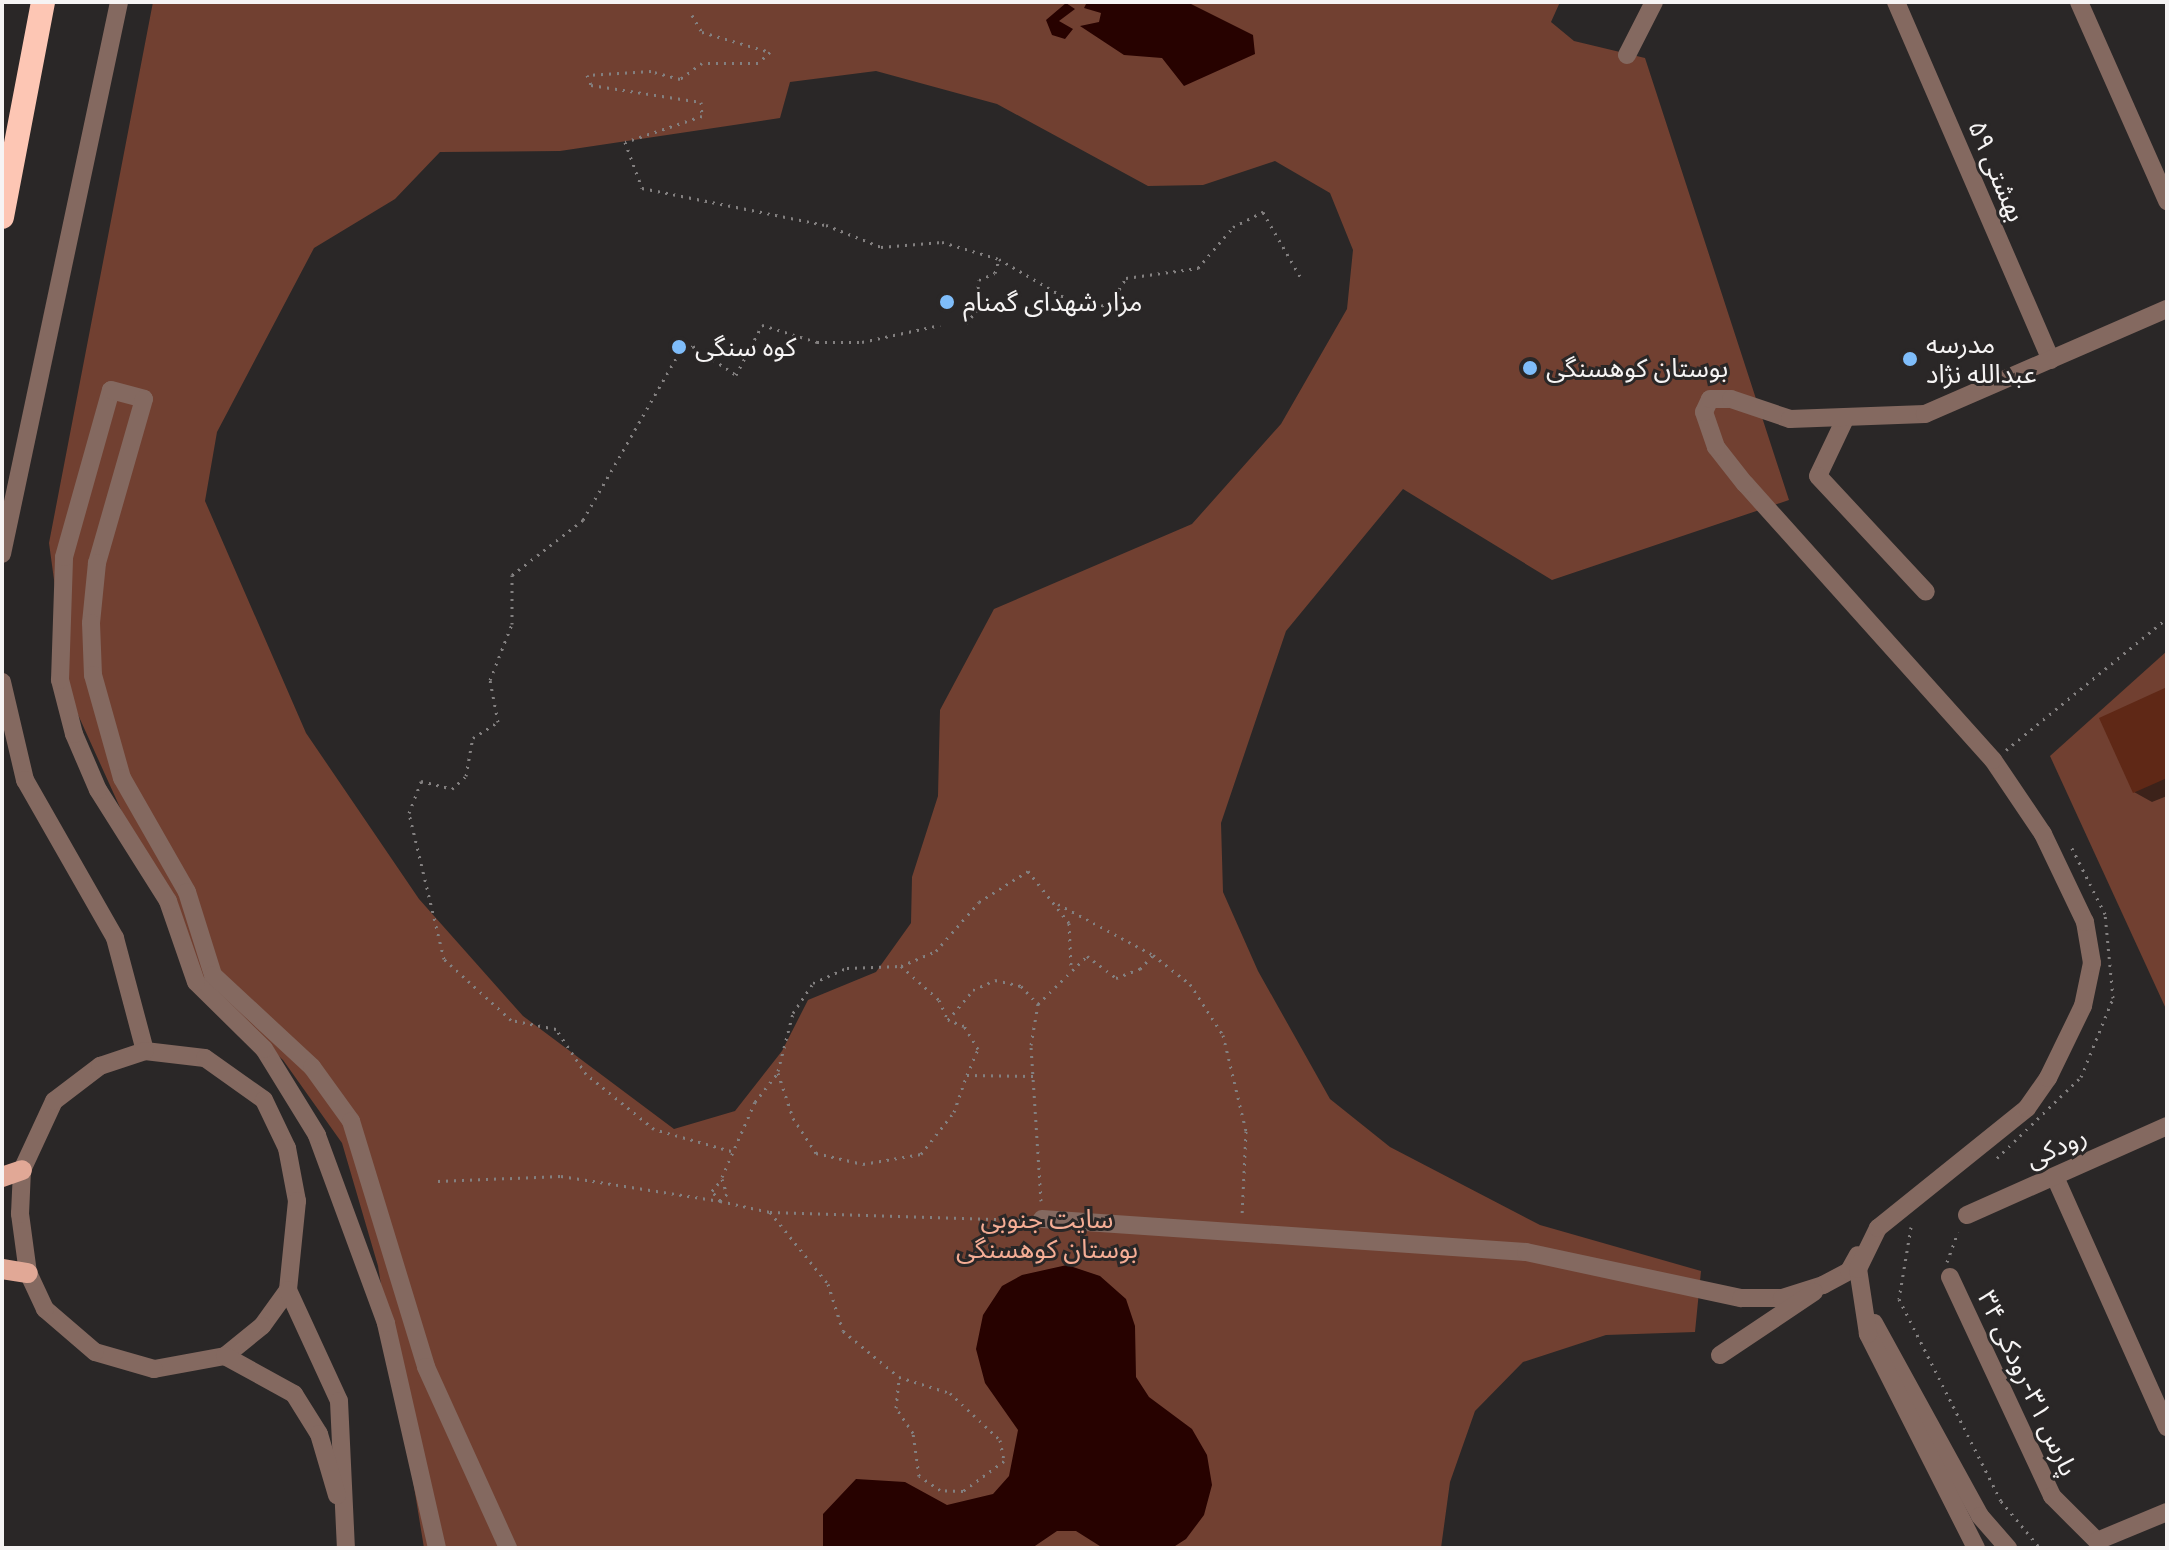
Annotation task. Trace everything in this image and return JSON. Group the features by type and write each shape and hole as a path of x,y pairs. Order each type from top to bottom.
{"highway":[{"path":"2,217 43,2"}],"main road":[{"path":"2,1177 22,1170"},
{"path":"2,1269 28,1273"}],"street":[{"path":"2,554 119,2"},
{"path":"1627,55 1654,2"},
{"name":"بهشتی ۵۹","path":"1896,2 2051,360"},
{"path":"2079,2 2167,201"},
{"path":"1720,1355 1823,1285 1849,1271 1864,1246 1911,1196 2027,1108 2083,1006 2092,963 2085,922 2000,753 1745,484 1716,447 1704,412 1710,399 1731,399 1790,419 1925,414 2167,309"},
{"path":"437,1548 386,1323 317,1135 264,1049 196,982 168,901 98,790 74,734 60,680 64,557 111,390 144,399 97,563 91,623 93,675 122,778 187,892 213,975 312,1067 351,1121 426,1367 508,1548"},
{"path":"1846,417 1818,476 1926,592"},
{"path":"2,682 25,780 115,938 145,1051"},
{"path":"145,1051 205,1058 264,1100 287,1148 297,1201 288,1290 262,1326 225,1356 154,1369 124,1365 66,1331 28,1273 22,1170 54,1101 100,1066 145,1051"},
{"name":"رودکی","path":"1967,1215 2167,1126"},
{"path":"2055,1177 2167,1427"},
{"path":"1042,1219 1526,1252 1741,1298 1782,1298 1823,1285"},
{"path":"1864,1246 1857,1288 1868,1334 1976,1548"},
{"path":"1864,1246 1868,1310 1980,1516 2008,1548"},
{"name":"پارس ۳۱-رودکی ۳۴","path":"1950,1277 2052,1496 2097,1541 2167,1512"},
{"path":"288,1290 339,1401 346,1548"},
{"path":"225,1356 294,1394 319,1434 343,1517"}],"path":[{"path":"692,15 702,32 770,52 758,63 702,63 680,79 651,71 587,75 591,85 701,102 702,116 625,142 642,188 826,225 881,247 942,242 999,259 1086,310 1111,303 1126,278 1198,268 1233,227 1263,212 1301,278"},
{"path":"966,323 976,312 979,280 995,273 999,259"},
{"path":"731,1151 654,1129 586,1074 556,1029 511,1020 444,959 409,813 421,781 452,789 466,776 473,738 498,722 490,680 512,624 512,575 583,520 678,355 693,346 736,375 762,325 817,342 862,342 940,325"},
{"path":"2000,753 2167,618"},
{"path":"1989,1163 2046,1118 2081,1077 2113,998 2105,914 2067,840"},
{"path":"720,1201 712,1191 722,1179 731,1151 778,1073 793,1013 813,983 847,968 901,966 936,951 979,902 1028,871 1069,923 1071,967"},
{"path":"1055,903 1153,955 1190,984 1226,1046 1246,1131 1241,1234"},
{"path":"438,1181 561,1176 770,1212 965,1223 1042,1219 1033,1076 1038,1004 1071,967 1087,956 1116,978 1140,969 1153,955"},
{"path":"778,1073 797,1126 816,1153 863,1164 921,1154 954,1112 978,1049 964,1026 948,1020 939,1000 901,966"},
{"path":"948,1020 973,990 995,980 1021,986 1038,1004"},
{"path":"967,1075 1033,1076"},
{"path":"720,1201 727,1194 722,1179"},
{"path":"770,1212 828,1284 843,1331 899,1377 950,1393 1000,1440 1004,1461 963,1491 940,1490 919,1476 913,1433 896,1408 899,1377"},
{"path":"1950,1277 1946,1256 1967,1215"},
{"path":"1916,1216 1904,1239 1899,1299 2001,1501 2040,1548"}],"green space":[{"name":"سایت جنوبی بوستان کوهسنگی","path":"153,2 1560,2 1551,22 1574,41 1645,58 1789,500 1552,580 1403,489 1286,631 1221,823 1223,892 1258,971 1330,1099 1390,1147 1540,1225 1701,1271 1695,1332 1606,1335 1523,1362 1475,1411 1450,1482 1441,1548 424,1548 378,1266 342,1143 283,1060 199,982 70,697 49,543","holes":["876,71 997,104 1148,186 1203,185 1275,161 1330,193 1353,250 1347,309 1281,424 1192,524 994,609 940,710 938,796 912,877 911,923 876,972 808,1000 782,1051 735,1111 674,1129 523,1016 419,899 306,733 205,501 217,432 314,248 395,199 440,152 560,151 780,118 790,82"]},
{"path":"2167,651 2167,1011 2050,756"}],"shaded area":[{"path":"1087,2 1187,2 1253,35 1255,54 1184,86 1162,58 1124,55 1080,26 1099,22 1101,13 1084,8"},
{"path":"1066,3 1075,9 1059,21 1073,29 1065,39 1052,35 1046,20"},
{"path":"1067,1265 1100,1276 1126,1299 1135,1326 1136,1377 1149,1397 1192,1429 1207,1455 1212,1485 1204,1515 1186,1539 1172,1548 1103,1548 1076,1531 1057,1531 1032,1548 823,1548 823,1514 856,1479 905,1482 947,1505 993,1494 1009,1476 1018,1430 985,1383 976,1349 983,1315 1002,1286 1022,1275"}],"building":[{"path":"2167,687 2167,778 2133,793 2099,718"}],"place":[{"name":"مزار شهدای گمنام","path":"947,302"},
{"name":"کوه سنگی","path":"679,347"},
{"name":"مدرسه عبدالله نژاد","path":"1910,359"},
{"name":"بوستان کوهسنگی","path":"1530,368"}]}
